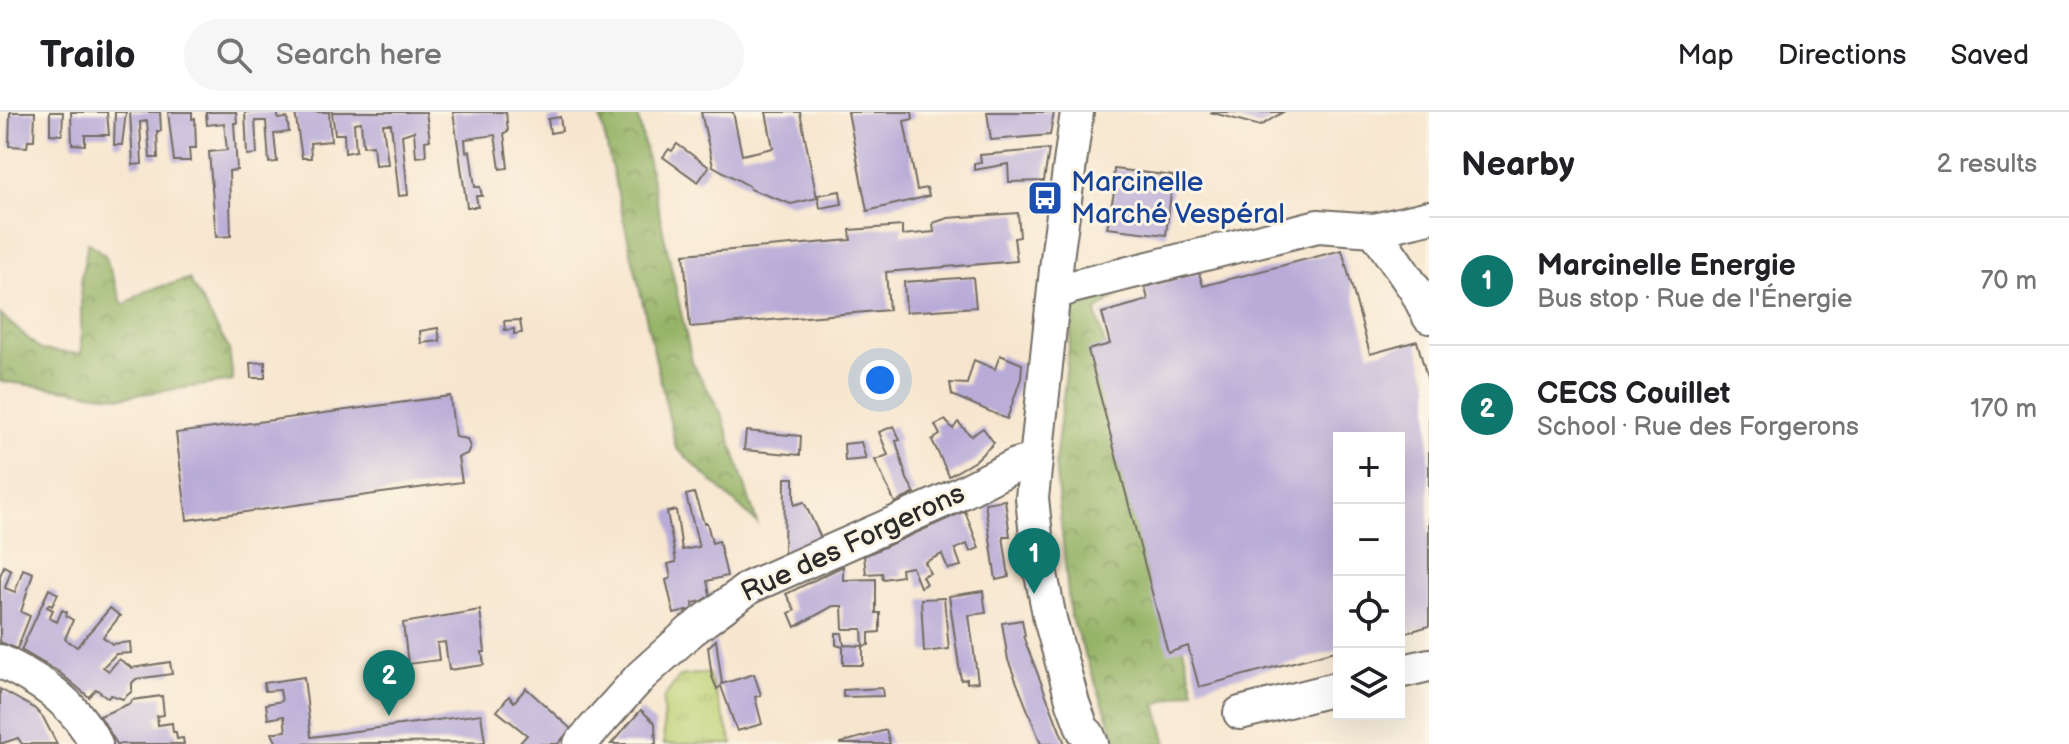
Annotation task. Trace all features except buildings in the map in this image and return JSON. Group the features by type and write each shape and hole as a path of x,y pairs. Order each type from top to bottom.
{"street":[{"path":"1077,112 1035,460 1033,516 1043,588 1073,703 1092,744"},
{"path":"1054,294 1318,226 1374,230 1429,217"},
{"path":"1374,230 1416,291 1429,317"},
{"name":"Rue des Forgerons","path":"580,744 641,676 692,630 750,587 955,496 1016,465 1035,460"},
{"path":"0,661 34,678 69,704 96,744"},
{"path":"1405,671 1429,665"},
{"path":"1240,713 1333,690"}],"green space":[{"path":"599,112 637,112 692,362 722,415 757,523 676,448"},
{"path":"88,242 105,255 123,305 146,291 189,279 229,349 233,381 121,397 0,381 0,314 41,350 81,354 81,279"},
{"path":"1118,282 1123,292 1096,311 1194,690 1156,704 1167,744 1118,744 1070,614 1055,463 1075,297"},
{"path":"708,673 733,744 664,744 663,699 680,676"}],"place":[{"name":"Marcinelle Marché Vespéral","path":"1045,198"},
{"name":"Marcinelle Energie","path":"1034,594"},
{"name":"CECS Couillet","path":"389,716"}]}
